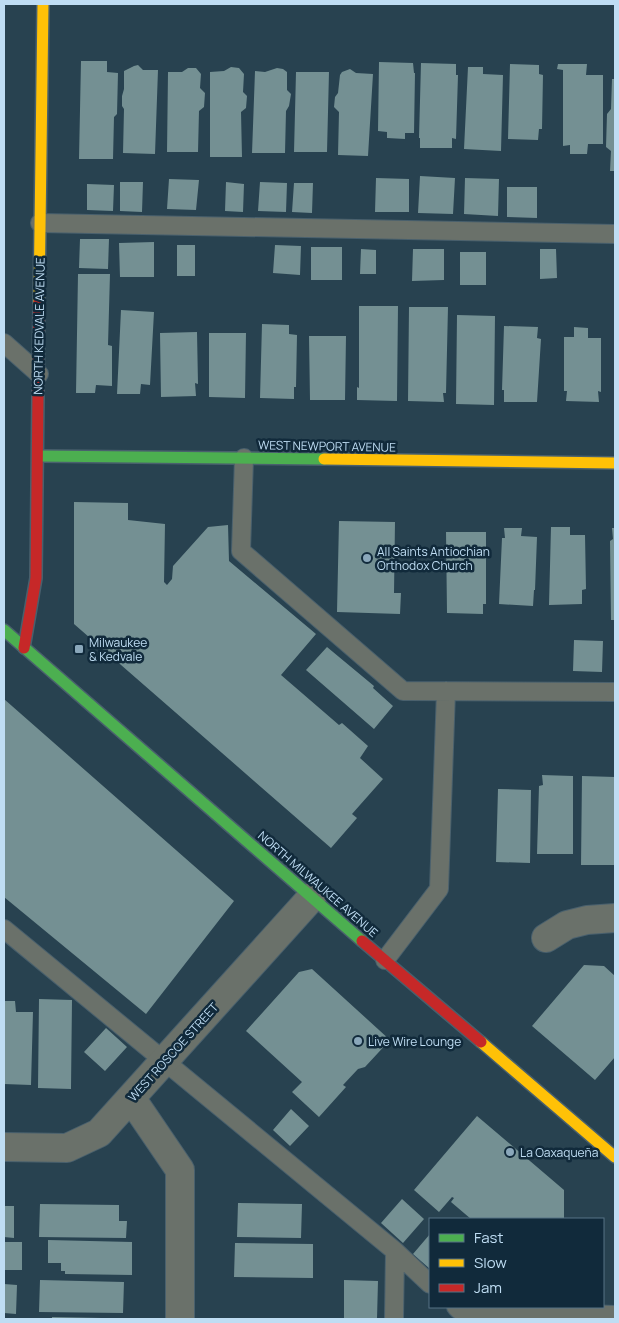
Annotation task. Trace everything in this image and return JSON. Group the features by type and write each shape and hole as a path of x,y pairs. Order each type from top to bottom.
{"street":[{"name":"NORTH KEDVALE AVENUE","path":"24,648 36,578 43,4"},
{"name":"WEST NEWPORT AVENUE","path":"38,456 615,464"},
{"name":"NORTH MILWAUKEE AVENUE","path":"4,630 385,960 615,1156"},
{"name":"WEST ROSCOE STREET","path":"4,1147 66,1148 99,1133 312,897"},
{"path":"546,938 567,925 587,920 615,918"},
{"path":"131,1098 180,1170 180,1319"}],"lane":[{"path":"40,223 615,234"},
{"path":"4,343 39,374"},
{"path":"244,458 241,552 403,690 615,692"},
{"path":"385,960 440,889 446,691"},
{"path":"4,928 395,1251 429,1283"},
{"path":"394,1319 395,1251"},
{"path":"457,1308 459,1310 615,1315"}],"building":[{"path":"81,61 107,61 107,72 118,73 113,159 79,159"},
{"path":"379,62 413,63 415,73 414,133 405,133 405,139 387,138 387,132 378,131"},
{"path":"421,63 456,64 456,75 458,75 456,139 452,138 452,148 420,148"},
{"path":"510,64 539,65 539,74 543,75 542,129 539,129 538,140 508,139"},
{"path":"558,64 587,64 586,75 603,75 603,144 588,144 587,154 570,154 570,145 563,146 563,70 557,69"},
{"path":"138,65 143,70 158,70 155,154 123,153 124,109 122,106 122,96 124,71"},
{"path":"231,67 239,68 244,74 243,92 247,96 246,108 241,112 242,157 210,157 210,72 224,71"},
{"path":"468,67 483,67 483,74 503,75 501,151 464,149"},
{"path":"188,68 196,68 201,74 200,88 205,93 204,107 199,111 198,152 167,152 168,72 182,72"},
{"path":"277,68 287,72 287,90 291,94 286,111 285,153 252,153 255,71 265,72"},
{"path":"350,69 356,73 373,74 368,156 338,155 339,112 334,107 335,97 338,93 340,75 342,72"},
{"path":"296,72 329,72 327,152 294,152"},
{"path":"612,79 615,79 615,171 610,171 611,151 606,147 607,114 611,109"},
{"path":"420,176 455,178 453,214 418,213"},
{"path":"376,178 409,179 409,212 375,212"},
{"path":"465,178 499,179 498,216 464,214"},
{"path":"169,179 199,180 196,210 167,209"},
{"path":"120,182 143,182 142,212 120,211"},
{"path":"226,182 244,184 243,212 225,211"},
{"path":"260,182 287,183 286,212 258,211"},
{"path":"294,183 313,183 312,213 292,212"},
{"path":"87,184 114,185 113,211 87,210"},
{"path":"507,187 537,187 537,218 507,217"},
{"path":"80,239 109,239 108,269 79,268"},
{"path":"154,242 154,277 120,277 119,243"},
{"path":"177,245 195,245 195,276 177,276"},
{"path":"275,245 301,246 300,275 273,273"},
{"path":"311,247 342,247 342,280 311,280"},
{"path":"361,249 376,250 376,274 360,274"},
{"path":"413,249 444,249 444,280 412,281"},
{"path":"540,249 556,249 557,278 540,279"},
{"path":"460,252 486,252 486,285 460,285"},
{"path":"78,274 110,274 108,345 112,346 112,386 96,385 95,393 76,393"},
{"path":"359,306 398,306 397,401 357,400 357,387 359,388"},
{"path":"409,307 448,307 446,393 443,393 444,402 408,401"},
{"path":"121,310 154,312 150,385 141,384 140,394 117,394"},
{"path":"457,315 495,316 494,405 456,404"},
{"path":"262,324 289,325 289,334 297,335 294,399 260,398"},
{"path":"504,326 538,327 537,338 541,339 537,402 504,402 504,390 502,390"},
{"path":"574,327 588,328 588,338 601,338 601,392 598,391 599,402 566,401 567,391 564,391 564,337 574,337"},
{"path":"197,332 198,384 195,383 196,396 161,397 160,333"},
{"path":"209,333 246,333 245,398 209,397"},
{"path":"309,336 346,336 345,400 310,400"},
{"path":"74,502 128,503 128,520 165,524 164,582 167,585 172,579 173,566 208,527 228,525 229,561 316,634 281,675 339,725 342,723 368,746 360,758 383,779 352,814 357,818 331,848 74,624"},
{"name":"All Saints Antiochian Orthodox Church","path":"339,521 395,522 394,593 401,593 400,614 337,612"},
{"path":"551,527 570,527 570,535 585,535 586,589 582,590 582,604 549,605"},
{"path":"504,528 522,528 521,536 537,537 533,606 499,604 502,538 505,538"},
{"path":"612,528 615,528 615,620 611,620 610,541 613,539"},
{"path":"446,532 486,532 486,604 483,604 483,614 447,613"},
{"path":"574,640 603,641 602,672 573,671"},
{"path":"327,647 374,686 373,688 393,706 374,729 306,670"},
{"path":"4,699 234,901 146,1014 4,897"},
{"path":"542,775 573,776 573,854 537,854 539,786 543,785"},
{"path":"582,776 615,777 615,865 581,865"},
{"path":"498,789 531,790 530,863 496,862"},
{"path":"584,965 604,966 615,976 615,1057 595,1080 532,1026"},
{"path":"312,969 390,1040 365,1067 358,1069 343,1085 346,1087 319,1117 292,1092 302,1082 246,1031 299,972"},
{"path":"39,999 72,1000 71,1089 38,1088"},
{"path":"4,1001 15,1001 16,1012 33,1012 31,1085 4,1084"},
{"path":"106,1028 127,1047 105,1071 84,1052"},
{"path":"291,1109 309,1126 290,1146 273,1130"},
{"path":"477,1116 564,1190 564,1218 470,1218 451,1202 454,1198 452,1197 439,1212 414,1190"},
{"path":"402,1199 424,1219 403,1243 381,1223"},
{"path":"238,1203 302,1204 301,1238 237,1237"},
{"path":"40,1204 119,1205 119,1221 127,1221 126,1238 39,1237"},
{"path":"4,1206 14,1206 14,1238 4,1237"},
{"path":"429,1235 429,1268 413,1254"},
{"path":"48,1240 132,1242 132,1275 65,1274 65,1271 61,1271 61,1263 48,1263"},
{"path":"4,1242 22,1242 22,1270 4,1270"},
{"path":"235,1243 313,1244 313,1278 234,1277"},
{"path":"40,1280 124,1282 123,1313 39,1312"},
{"path":"344,1280 378,1281 377,1319 344,1319"},
{"path":"4,1284 17,1285 16,1314 4,1313"},
{"path":"52,1317 102,1318 102,1319 52,1319"}],"traffic: fast":[{"path":"38,456 324,459"},
{"path":"4,630 362,941"}],"traffic: slow":[{"path":"39,302 43,4"},
{"path":"324,459 615,463"},
{"path":"481,1042 615,1157"}],"traffic: jam":[{"path":"24,648 36,578 39,302"},
{"path":"362,941 481,1042"}],"place":[{"name":"All Saints Antiochian Orthodox Church","path":"367,558"},
{"name":"Milwaukee & Kedvale","path":"79,649"},
{"name":"Live Wire Lounge","path":"358,1041"},
{"name":"La Oaxaqueña","path":"510,1152"}]}
